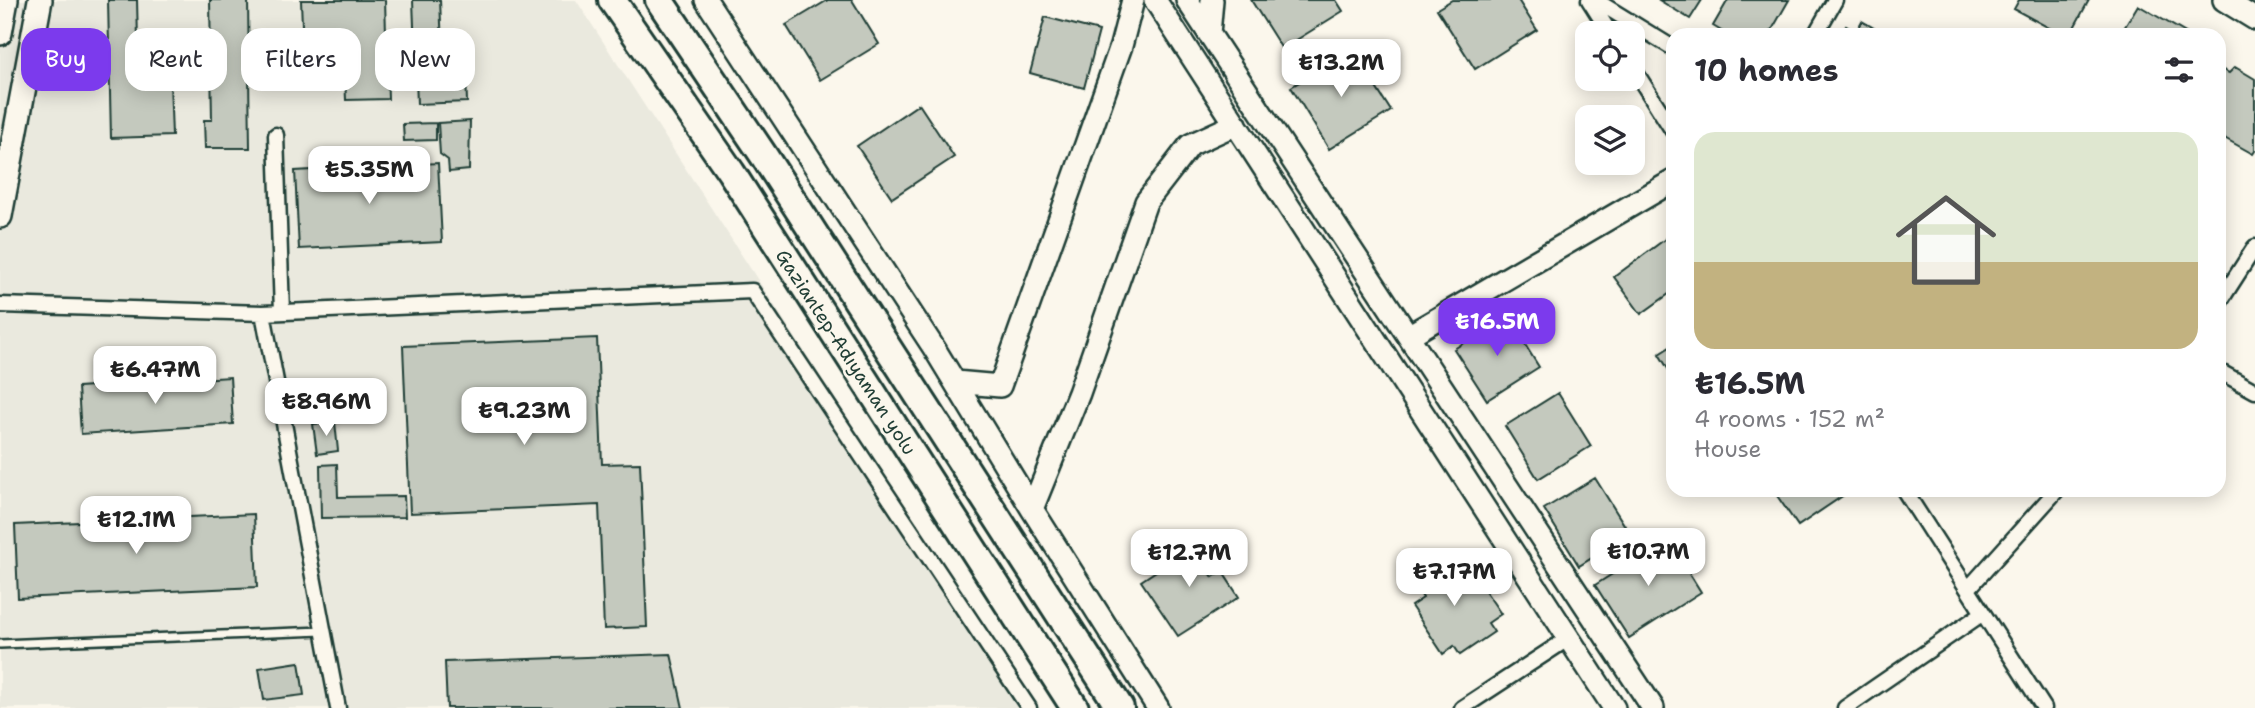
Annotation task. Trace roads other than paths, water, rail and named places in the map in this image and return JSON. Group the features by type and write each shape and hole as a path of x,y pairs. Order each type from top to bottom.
{"highway":[{"name":"Gaziantep-Adıyaman yolu","path":"612,0 731,172 1075,708"},
{"name":"Gaziantep-Adıyaman yolu","path":"659,0 764,156 1120,708"}],"main road":[{"path":"0,33 6,0"},
{"path":"0,216 40,0"}],"street":[{"path":"706,0 934,348 1158,708"},
{"path":"955,382 1000,386 1121,46 1133,0"},
{"path":"1155,0 1614,708"},
{"path":"1187,0 1653,708"},
{"path":"1209,34 1212,0"},
{"path":"1589,0 1602,21"},
{"path":"1595,0 1666,44"},
{"path":"1819,28 1835,0"},
{"path":"2224,0 2255,19"},
{"path":"1645,87 1666,120"},
{"path":"1032,509 1079,393 1146,202 1190,145 1236,124"},
{"path":"276,135 282,312"},
{"path":"1408,336 1666,185"},
{"path":"2226,292 2255,247"},
{"path":"0,305 263,313 752,291 1028,708"},
{"path":"263,313 338,708"},
{"path":"2226,375 2255,391"},
{"path":"1909,497 2044,708"},
{"path":"1968,589 2051,497"},
{"path":"1844,708 1983,613"},
{"path":"1462,708 1569,638"}],"lane":[{"path":"0,643 323,631"}]}
